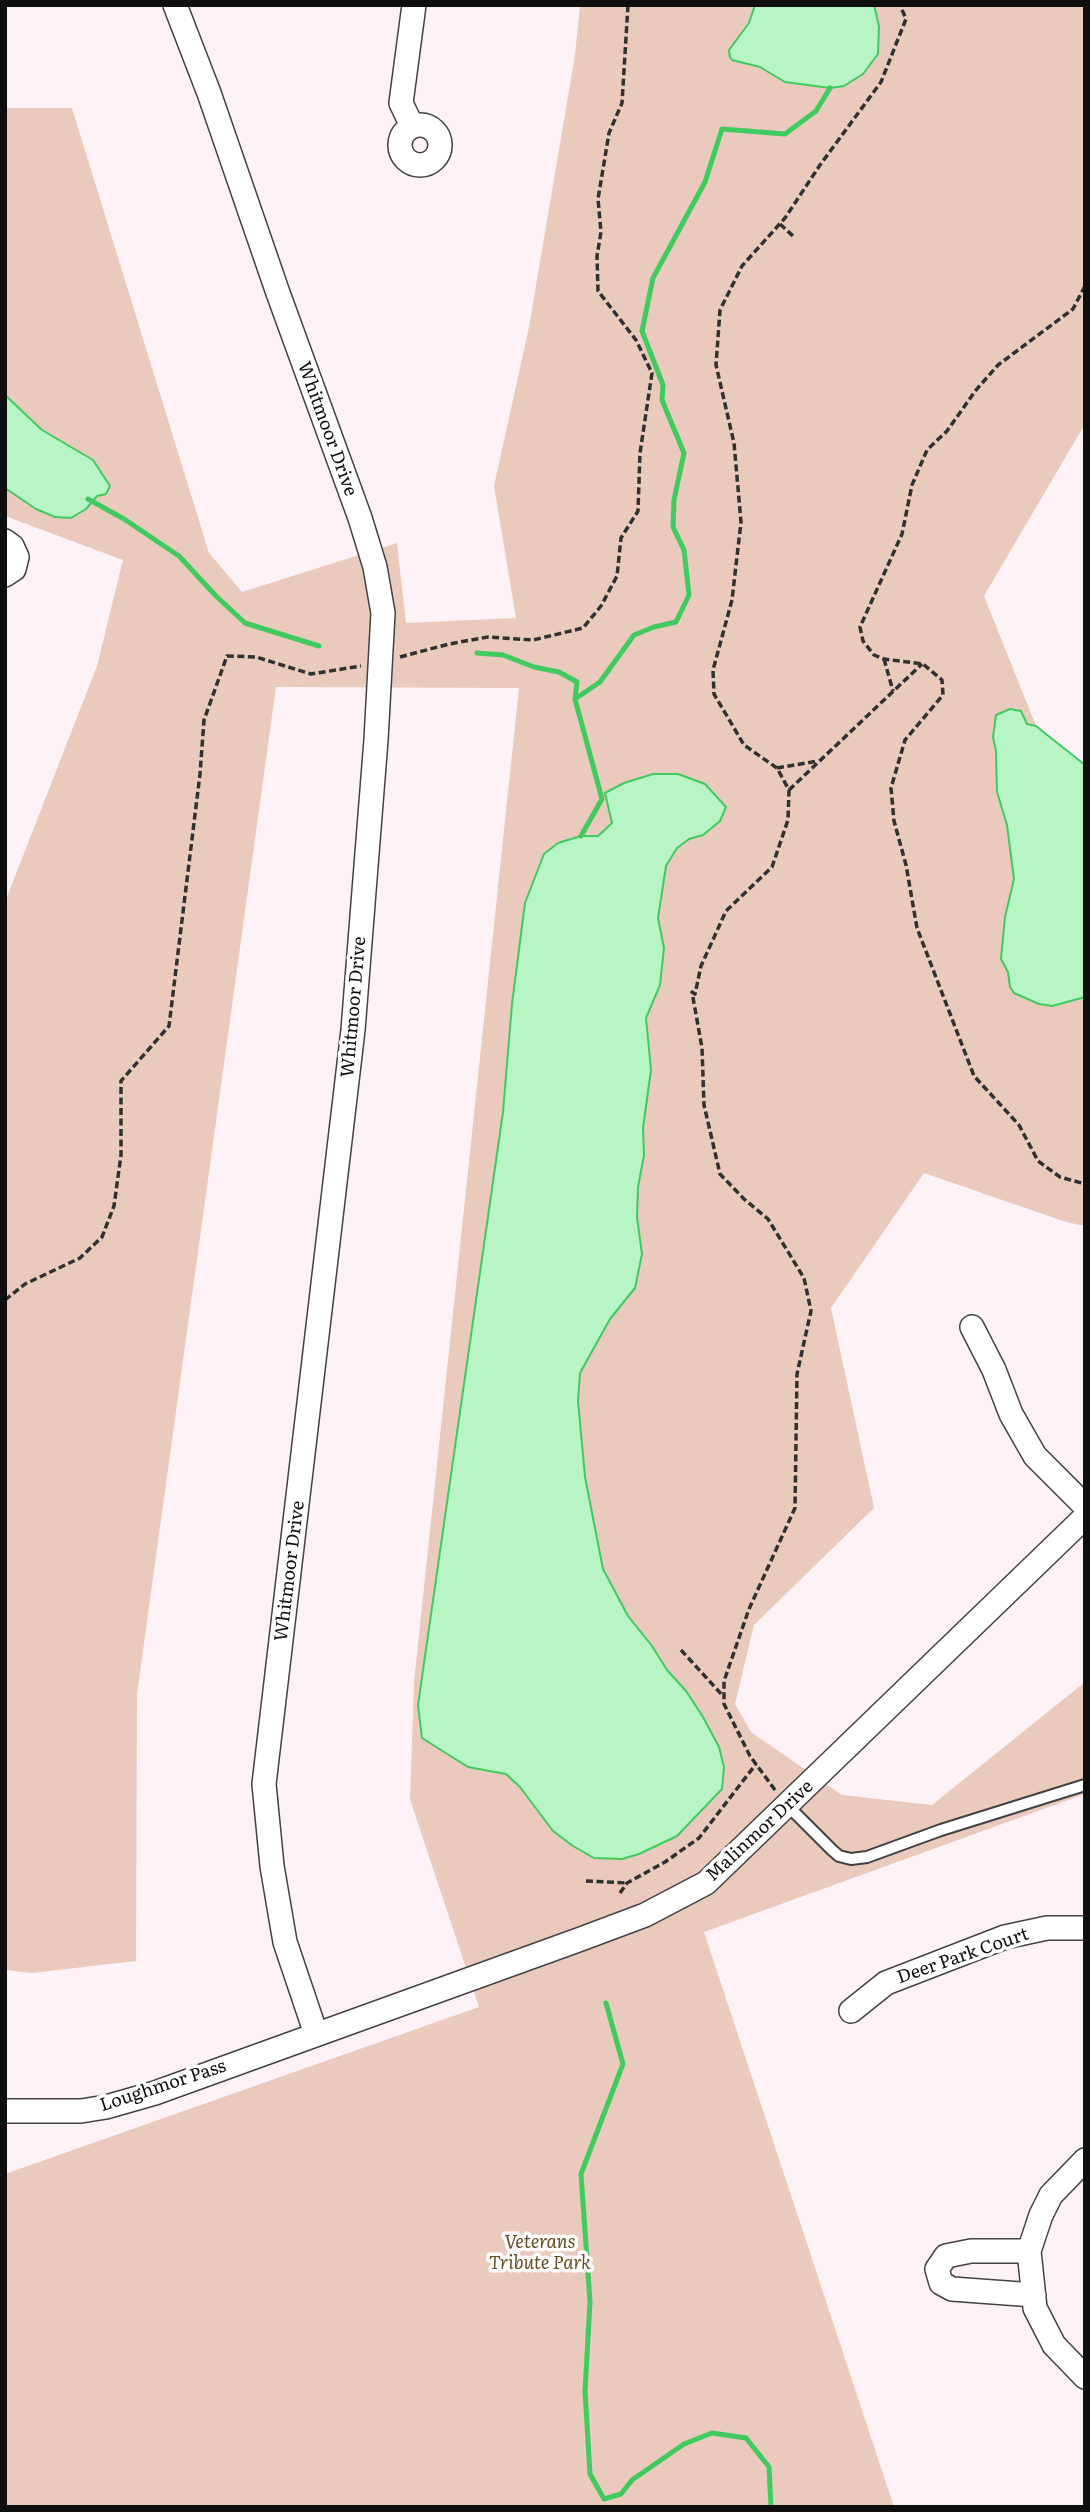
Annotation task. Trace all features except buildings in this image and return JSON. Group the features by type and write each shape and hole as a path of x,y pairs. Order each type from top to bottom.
{"street":[{"name":"Whitmoor Drive","path":"175,5 209,93 364,530 375,567 383,613 353,1030 264,1784 272,1866 285,1942 316,2034"},
{"path":"412,126 401,103 414,5"},
{"path":"5,541 12,546 17,557 14,569 5,575"},
{"path":"972,1327 994,1370 1011,1414 1035,1456 1085,1506"},
{"name":"Malinmor Drive","path":"316,2034 645,1915 706,1883 788,1807 1085,1517"},
{"name":"Deer Park Court","path":"851,2011 886,1983 1005,1937 1047,1928 1085,1928"},
{"name":"Loughmor Pass","path":"5,2111 58,2112 106,2107 155,2093 316,2034"},
{"path":"1085,2160 1051,2195 1029,2251 1035,2308 1054,2345 1085,2377"},
{"path":"1029,2251 971,2251 946,2256 937,2269 942,2283 952,2289 1034,2295"}],"lane":[{"path":"788,1807 839,1856 851,1859 867,1857 954,1826 1085,1785"}],"path":[{"path":"5,1300 25,1284 80,1258 103,1237 114,1206 121,1155 121,1081 169,1026 200,774 204,720 227,656 256,657 311,674 380,663 462,641 488,637 533,640 583,628 601,607 617,576 621,538 638,511 640,453 652,373 636,340 598,290 597,256 601,232 598,199 609,133 622,103 628,5"},
{"path":"788,1807 756,1765 724,1704 724,1681 749,1609 795,1508 797,1374 811,1311 803,1278 768,1219 720,1174 704,1105 702,1048 692,992 695,994 701,966 726,911 772,867 788,820 789,790 777,768 744,746 714,694 713,670 732,600 741,522 734,443 716,365 720,310 742,266 780,224 881,82 906,19 900,5"},
{"path":"780,224 793,236"},
{"path":"1085,286 1073,309 998,365 976,390 947,431 927,450 912,485 902,534 860,627 863,641 874,655 884,659 923,664 942,680 943,695 905,740 891,788 894,821 906,865 917,928 975,1076 1019,1125 1038,1160 1060,1177 1085,1184"},
{"path":"884,659 893,692"},
{"path":"789,790 923,664"},
{"path":"777,768 820,761"},
{"path":"681,1650 724,1698"},
{"path":"620,1893 627,1883 665,1862 699,1838 756,1765"},
{"path":"586,1881 627,1883"}],"green space":[{"name":"Veterans Tribute Park","path":"580,5 1085,5 1085,424 984,596 1036,726 1085,765 1085,1226 1066,1222 924,1173 831,1308 874,1508 754,1625 735,1704 751,1732 842,1795 932,1805 1085,1682 1085,1794 704,1932 894,2507 5,2507 5,2174 479,2007 410,1799 414,1682 519,688 276,687 137,1694 136,1961 32,1973 5,1970 5,902 97,666 123,560 5,516 5,108 72,108 209,553 242,592 397,543 406,623 516,618 494,486 529,327 575,55"}],"shaded area":[{"path":"755,5 874,5 879,26 878,54 863,74 844,86 830,88 785,82 760,67 732,60 730,57 729,50 749,23"},
{"path":"5,395 42,430 93,460 110,486 106,494 97,496 86,509 71,518 55,517 36,509 5,488"},
{"path":"1010,709 1021,711 1027,724 1036,726 1085,765 1085,997 1052,1006 1039,1004 1014,993 1001,959 1005,917 1014,879 1007,825 997,792 993,737 996,715"},
{"path":"653,774 678,774 705,784 726,807 720,821 703,835 689,839 677,848 666,866 658,918 664,948 660,985 646,1018 651,1070 643,1128 644,1155 638,1187 637,1217 642,1254 635,1288 610,1319 580,1373 578,1401 585,1477 603,1569 628,1616 703,1717 719,1747 724,1767 722,1789 677,1836 622,1859 594,1858 553,1831 520,1787 506,1774 468,1767 422,1738 418,1705 503,1112 512,1004 525,903 544,854 558,843 581,836 598,836 612,823 605,793 624,783"}],"waterway":[{"path":"575,699 600,682 634,635 676,622 689,595 684,550 673,527 674,500 684,453 662,400 663,385 642,331 653,278 705,182 722,129 785,134 816,111 830,88"},
{"path":"88,499 124,519 179,556 245,623 319,646"},
{"path":"477,653 503,655 534,667 559,672 577,682 575,699 602,799 581,836"},
{"path":"606,2003 623,2064 581,2174 590,2302 585,2391 590,2474 604,2499 621,2494 632,2480 684,2444 712,2433 746,2438 769,2467 771,2507"}]}
